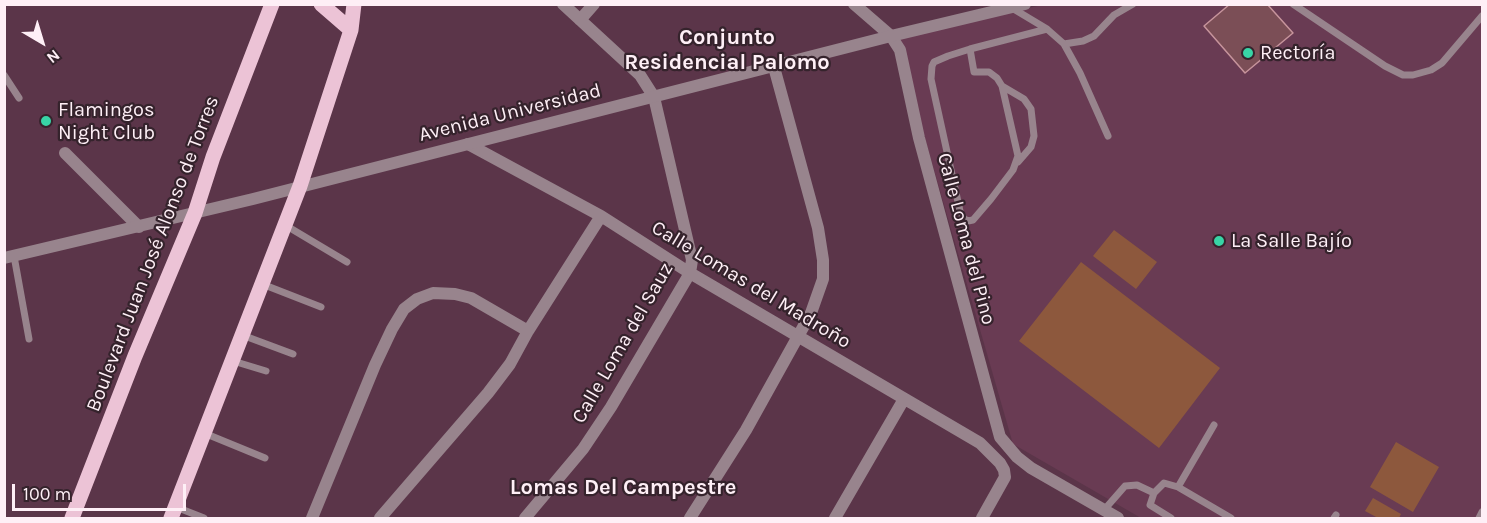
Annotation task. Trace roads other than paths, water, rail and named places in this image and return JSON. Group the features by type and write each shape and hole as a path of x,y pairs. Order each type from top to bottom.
{"main road":[{"path":"321,4 351,30"},
{"path":"173,513 300,186 351,30 354,4"},
{"name":"Boulevard Juan José Alonso de Torres","path":"72,519 135,356 195,213 213,157 274,6"}],"street":[{"path":"563,4 640,75 654,97"},
{"path":"580,20 594,4"},
{"path":"854,4 891,36"},
{"name":"Avenida Universidad","path":"9,257 139,227 1025,4"},
{"name":"Calle Loma del Pino","path":"891,36 900,50 919,138 1000,437 1010,450 1031,468 1103,510"},
{"path":"690,519 746,430 812,313 823,279 823,260 818,228 774,67"},
{"name":"Calle Loma del Sauz","path":"525,519 583,449 611,407 690,273 691,251 654,97"},
{"name":"Calle Lomas del Madroño","path":"468,144 601,216 690,273 980,443 992,453 1005,470 1003,483 982,519"},
{"path":"65,153 139,227"},
{"path":"380,519 510,364 528,331 601,216"},
{"path":"312,519 375,365 404,309 417,299 433,293 455,294 471,298 528,331"},
{"path":"835,519 904,399"},
{"path":"1103,510 1118,519"}],"lane":[{"path":"1064,44 1083,42 1094,36 1114,15 1133,4"},
{"path":"1293,4 1385,66 1403,75 1431,70 1442,63 1482,16"},
{"path":"1011,8 1047,29 1064,44 1080,73 1108,136"},
{"path":"970,49 974,72 989,72 1002,86 1024,99 1031,109 1034,136 1030,147 1017,164 973,220 968,221 964,219 955,189 930,70 934,62 970,49 1047,29"},
{"path":"4,75 19,98"},
{"path":"1002,86 1018,156 1017,164"},
{"path":"285,225 347,262"},
{"path":"9,257 29,339"},
{"path":"261,284 321,307"},
{"path":"242,335 293,354"},
{"path":"233,361 266,371"},
{"path":"1178,487 1214,425"},
{"path":"204,433 265,458"},
{"path":"1171,519 1151,506 1154,493 1164,483 1178,487 1231,519"},
{"path":"1103,510 1125,486 1137,485 1154,493"},
{"path":"1479,519 1482,512"},
{"path":"173,513 204,519"}],"place":[{"name":"Rectoría","path":"1248,53"},
{"name":"Flamingos Night Club","path":"46,121"},
{"name":"La Salle Bajío","path":"1219,241"}],"district":[{"name":"Conjunto Residencial Palomo","path":"727,50"},
{"name":"Lomas Del Campestre","path":"623,488"}]}
